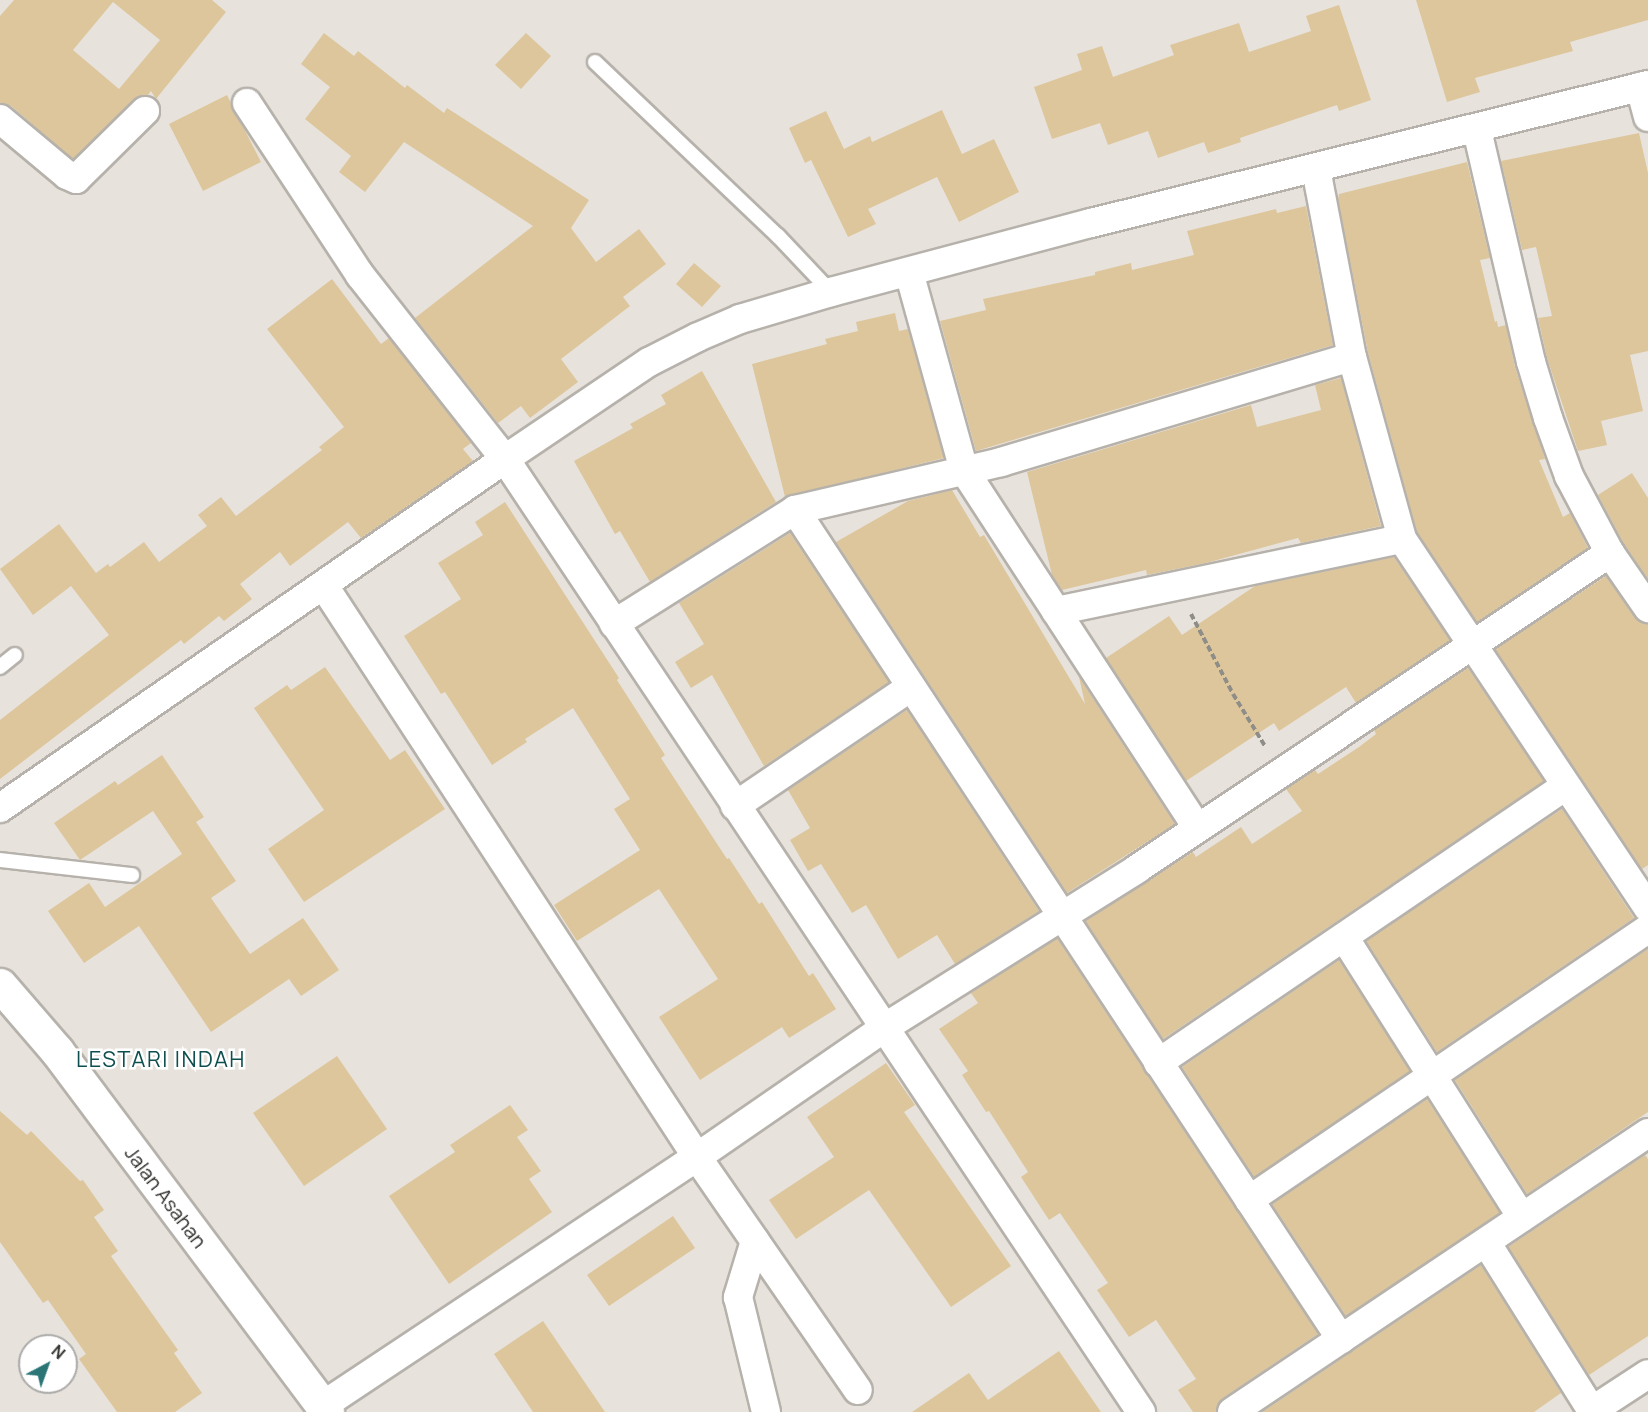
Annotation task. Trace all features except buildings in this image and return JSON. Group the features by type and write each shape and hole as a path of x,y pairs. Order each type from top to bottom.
{"main road":[{"name":"Jalan Asahan","path":"0,985 57,1051 324,1409"}],"street":[{"path":"0,808 649,362 740,319 831,292 1091,223 1477,130 1644,86 1648,117"},
{"path":"247,103 360,275 505,459 1141,1412"},
{"path":"0,119 67,175 76,178 145,111"},
{"path":"1477,130 1531,362 1548,418 1569,476 1610,553 1648,608"},
{"path":"1316,169 1352,357 1402,539 1648,908"},
{"path":"909,272 964,470 1197,828"},
{"path":"614,624 795,510 964,470 1352,357"},
{"path":"795,510 1341,1339"},
{"path":"1056,611 1402,539"},
{"path":"324,1409 884,1029 1197,828 1610,553"},
{"path":"324,586 697,1157 858,1390"},
{"path":"735,806 911,687"},
{"path":"1158,1063 1566,786"},
{"path":"1249,1200 1648,928"},
{"path":"1344,937 1522,1217"},
{"path":"1232,1412 1648,1133"},
{"path":"755,1241 738,1298 766,1412"},
{"path":"1486,1242 1591,1411 1648,1374"}],"lane":[{"path":"595,62 769,228 831,292"},
{"path":"0,667 15,655"},
{"path":"0,860 132,875"}],"path":[{"path":"1177,586 1233,694 1282,772"}],"district":[{"name":"LESTARI INDAH","path":"161,1060"}]}
